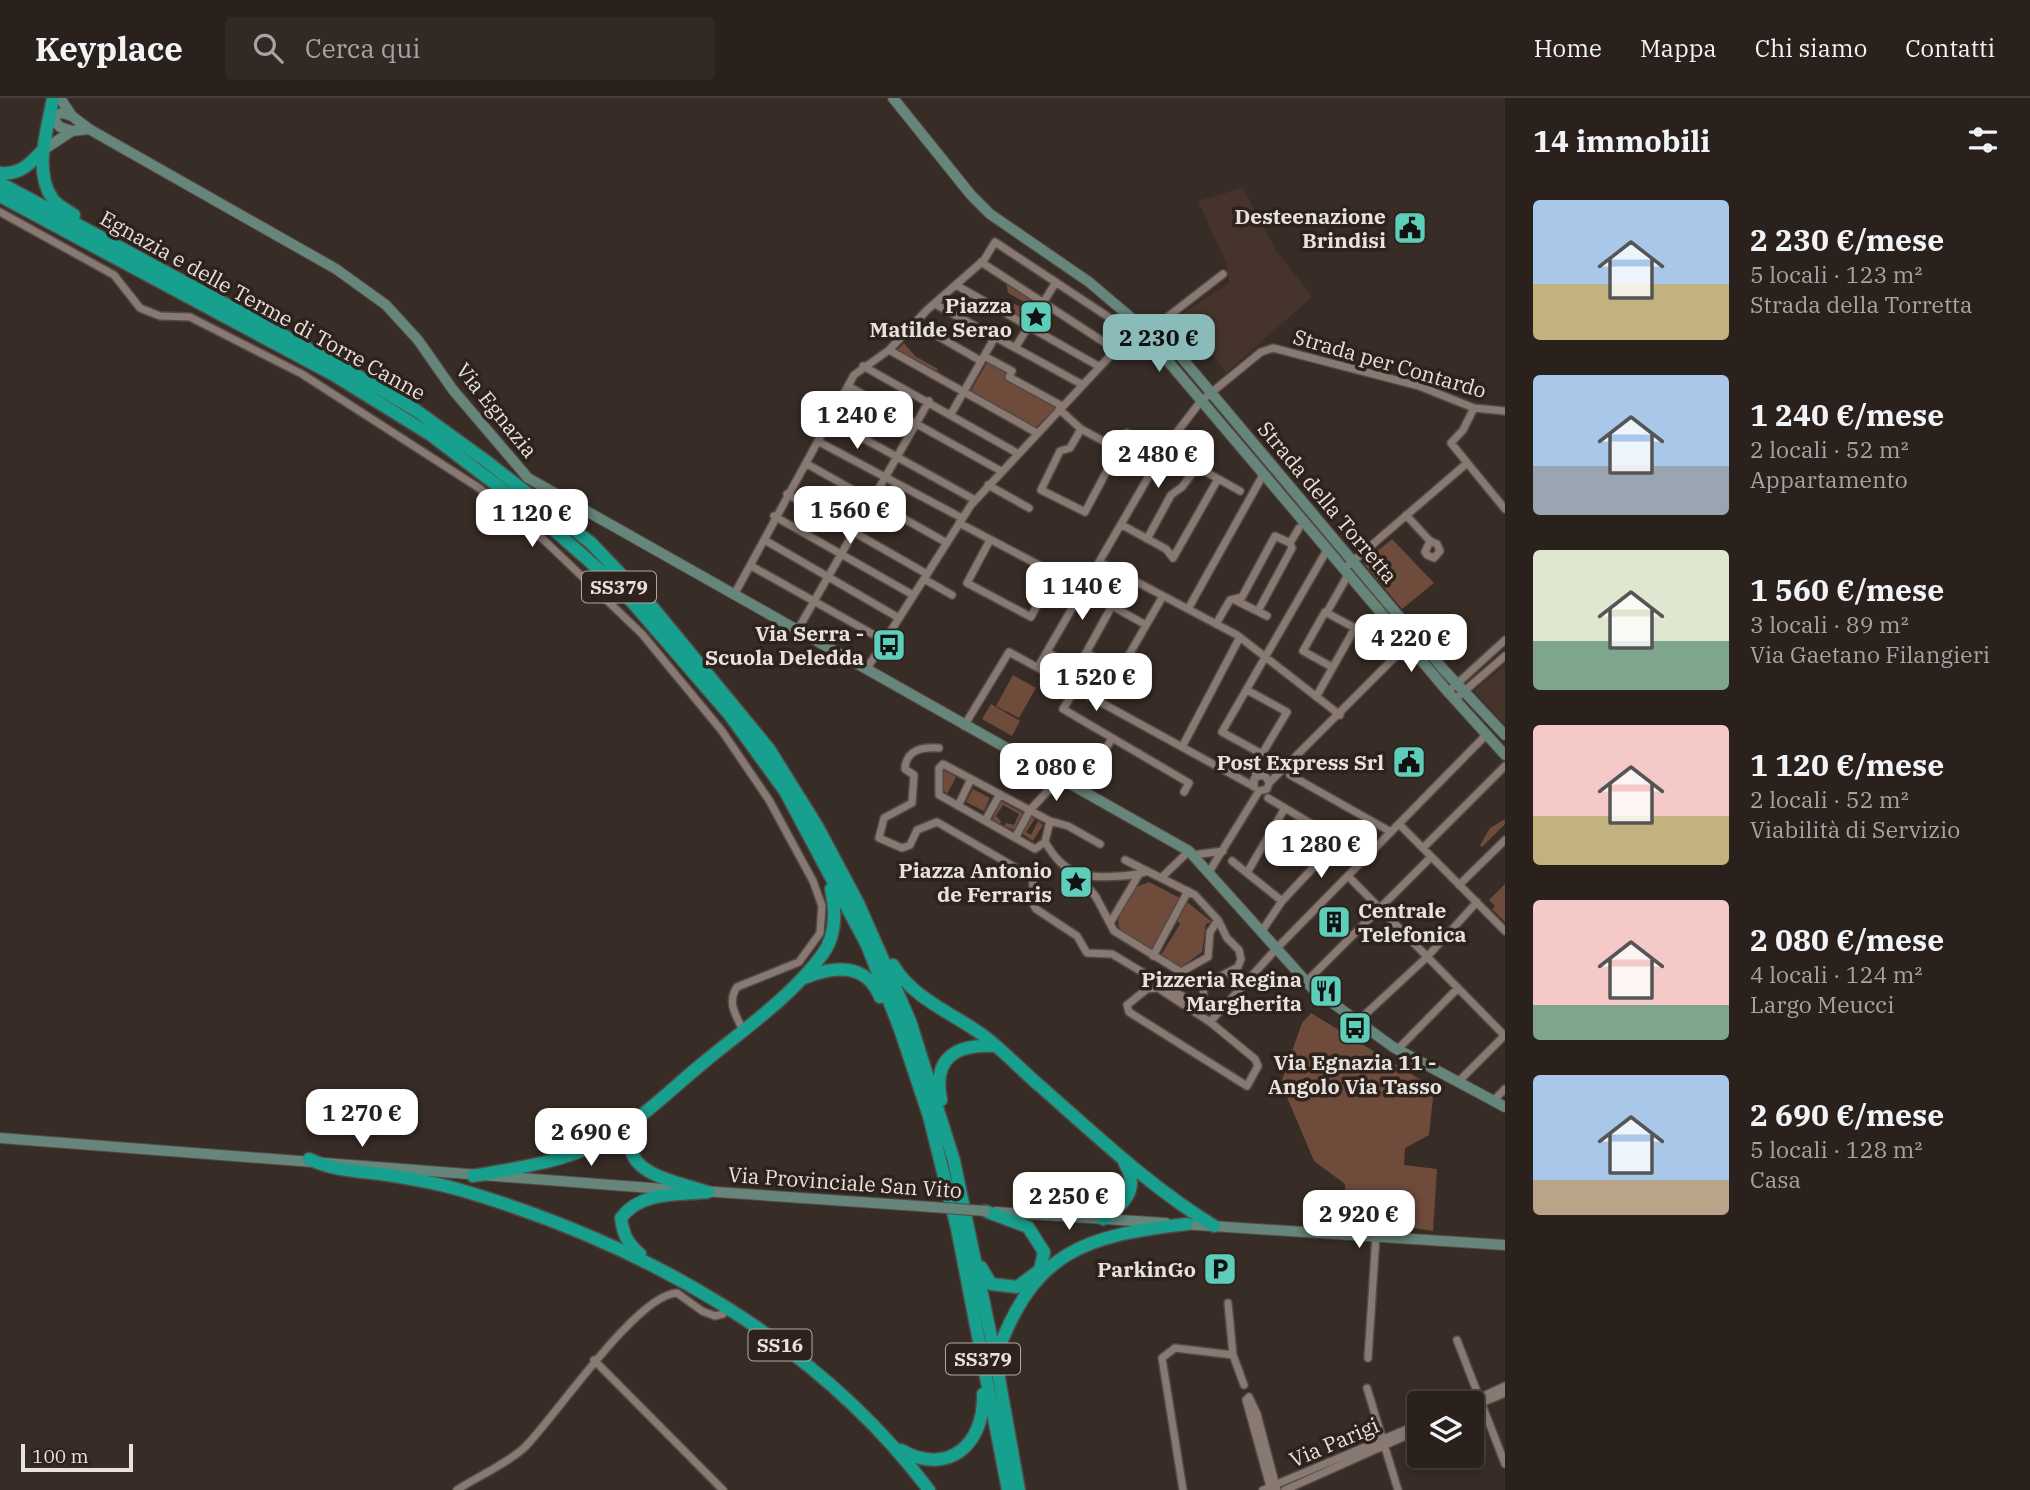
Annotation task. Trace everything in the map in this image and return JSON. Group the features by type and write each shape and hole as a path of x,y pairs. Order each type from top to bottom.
{"highway":[{"path":"53,98 43,150 45,180 52,199 117,246"},
{"path":"0,173 12,174 26,167 43,150"},
{"name":"Egnazia e delle Terme di Torre Canne","path":"0,183 346,369 417,411 591,543 662,619 769,749 817,826 858,903 909,1021 954,1161 995,1356 1019,1490"},
{"name":"Egnazia e delle Terme di Torre Canne","path":"0,196 334,375 431,435 545,522 621,589 729,714 785,791 827,875 867,945 914,1070 929,1115 969,1290 1008,1490"},
{"path":"473,1176 542,1164 600,1143 641,1115 743,1030 823,954 834,928 836,909 827,875"},
{"path":"858,903 899,976 995,1046 1121,1158 1180,1205 1214,1226"},
{"path":"797,980 827,969 846,968 863,974 877,988 907,1063 914,1070"},
{"path":"954,1161 938,1088 944,1060 958,1050 975,1045 995,1046"},
{"path":"641,1115 631,1138 631,1150 639,1163 650,1173 708,1192"},
{"path":"1103,1219 1118,1209 1130,1194 1132,1175 1121,1158"},
{"name":"SS16","path":"309,1159 327,1168 440,1184 504,1203 594,1238 657,1267 727,1306 804,1363 859,1412 927,1488"},
{"path":"657,1267 631,1246 622,1233 621,1218 643,1198 708,1192"},
{"path":"969,1231 980,1265 991,1284 1017,1287 1040,1270 1044,1251 1034,1232 1005,1216 985,1211"},
{"path":"995,1356 1015,1309 1039,1279 1065,1254 1127,1231 1187,1224"},
{"path":"888,1443 913,1457 936,1461 957,1454 974,1437 984,1414 982,1378 967,1299 969,1290"},
{"path":"927,1488 930,1468 936,1461"}],"street":[{"path":"60,98 72,116"},
{"name":"Strada della Torretta","path":"893,98 971,195 990,214 1089,282 1148,332 1150,341 1263,475 1451,696 1505,755"},
{"path":"72,116 63,113 50,116 60,127 72,131"},
{"name":"Via Egnazia","path":"72,116 356,283 386,305 418,340 453,390 528,478 964,726 1083,789 1191,853 1306,982 1357,1022 1398,1049 1505,1107"},
{"path":"43,150 72,131 89,128"},
{"path":"0,212 114,275 140,307 160,316 190,317 302,374 479,488 545,541 642,634 722,731 769,800 813,881 822,906 820,933 799,962 737,987 731,995 732,1008 743,1030"},
{"name":"Strada della Torretta","path":"981,262 995,242 1122,326 1161,333 1461,688 1505,735"},
{"path":"734,595 774,516 854,375 889,350 981,262 1116,351"},
{"path":"866,670 961,521 988,485 1135,333 1148,332 1223,274"},
{"path":"1015,348 1056,282"},
{"path":"956,285 1100,367"},
{"path":"935,304 1083,385"},
{"path":"915,323 1012,371 1009,377 1061,408 1081,429 1118,449"},
{"path":"951,414 995,337"},
{"name":"Strada per Contardo","path":"1038,667 1101,563 1164,450 1201,401 1261,352 1273,348 1419,386 1474,408 1505,411"},
{"path":"889,350 1037,433"},
{"path":"863,366 1017,453"},
{"path":"850,387 1001,471"},
{"path":"797,631 929,401"},
{"path":"1474,408 1463,430 1451,443 1505,509"},
{"path":"830,420 975,500"},
{"path":"1081,429 1070,448 1060,451 1041,490 1085,512 1127,433 1164,450"},
{"path":"821,443 990,540 1054,573 1031,617 967,583 990,540"},
{"path":"807,464 947,543"},
{"path":"1332,667 1303,651 1353,561 1466,464"},
{"path":"1147,539 1171,495 1182,487 1197,467 1240,491"},
{"path":"1188,609 1263,475"},
{"path":"1122,525 1166,549 1173,558 1218,479"},
{"path":"988,485 1028,508"},
{"path":"787,494 854,532 952,595"},
{"path":"1406,515 1430,541"},
{"path":"774,516 914,595"},
{"path":"1290,543 1299,528"},
{"path":"1216,624 1230,600 1242,597 1275,536 1290,543 1292,548 1258,611"},
{"path":"768,542 899,618"},
{"path":"1262,754 1222,732 1327,550"},
{"path":"1101,563 1240,637 1340,715"},
{"path":"753,567 885,641"},
{"path":"1086,587 1112,606 1146,625"},
{"path":"1087,653 1119,672 1163,596"},
{"path":"1234,599 1267,616"},
{"path":"1047,652 1077,669 1112,606"},
{"path":"1316,697 1355,628 1327,612"},
{"path":"1182,747 1240,637"},
{"path":"1461,688 1505,640"},
{"path":"964,726 1009,652 1256,789 1267,789 1269,783 1408,645"},
{"path":"1451,696 1505,656"},
{"path":"1076,688 1063,709 1189,783 1184,792"},
{"path":"1209,872 1256,789 1255,765 1287,712 1247,690"},
{"path":"1210,1023 1277,948 1486,735"},
{"path":"1083,789 1112,738"},
{"path":"939,748 925,747 912,752 905,763 905,769 914,775 912,803 884,818 879,838 902,848 910,845 917,830 937,822 1030,876 1033,882 1032,902 1036,909 1077,936 1087,953 1112,954 1189,1000 1203,999 1204,985 1234,970 1241,959 1239,950 1227,938 1218,920 1188,891 1125,860"},
{"path":"1050,821 1045,842 1035,849 939,795 939,768 943,764 1050,821 1068,826 1100,844"},
{"path":"1423,848 1505,766"},
{"path":"1256,777 1263,775 1269,783"},
{"path":"1290,775 1391,832"},
{"path":"1015,838 1030,810 1061,777"},
{"path":"958,806 971,779"},
{"path":"985,821 1000,794"},
{"path":"1268,798 1357,851"},
{"path":"1248,871 1285,807"},
{"path":"1399,824 1505,931"},
{"path":"1262,931 1282,901 1340,839"},
{"path":"1459,885 1505,840"},
{"path":"1045,842 1056,860 1078,875 1103,907 1114,931 1181,972 1208,957 1210,932 1218,920"},
{"path":"1161,878 1191,853 1223,850"},
{"path":"1306,982 1431,857"},
{"path":"1231,861 1248,871 1282,901"},
{"path":"1110,923 1138,876 1147,871"},
{"path":"1078,875 1138,876"},
{"path":"1348,876 1505,1035 1458,1082"},
{"path":"1153,957 1188,891"},
{"path":"1357,1022 1427,957 1477,902"},
{"path":"1158,988 1210,1023 1255,1059 1258,1066 1247,1086 1129,1012 1126,1005 1147,989 1158,988"},
{"path":"1398,1049 1458,988"},
{"path":"1494,1100 1505,1089"},
{"name":"Via Provinciale San Vito","path":"0,1138 309,1159 473,1176 1505,1245"},
{"path":"1368,1358 1376,1236"},
{"path":"457,1490 523,1449 594,1360 669,1293 677,1293 709,1315 720,1316 727,1306"},
{"path":"1228,1303 1233,1355 1244,1385"},
{"path":"1457,1340 1478,1391"},
{"path":"1183,1490 1162,1358 1175,1349 1233,1355"},
{"path":"594,1360 723,1490"},
{"path":"1484,1399 1505,1386"},
{"path":"1367,1388 1398,1490"},
{"path":"1484,1399 1505,1393"},
{"path":"1249,1396 1256,1414 1271,1489 1246,1400 1249,1396"},
{"path":"1484,1406 1505,1464"},
{"name":"Via Parigi","path":"1285,1490 1407,1431"},
{"name":"Via Parigi","path":"1271,1489 1407,1434"}],"shaded area":[{"path":"1243,188 1275,249 1312,297 1226,373 1181,315 1230,282 1225,260 1198,201"},
{"path":"1006,282 1037,302 1033,307 1008,293"},
{"path":"1006,299 1030,313 1025,321 992,303"},
{"path":"904,343 915,356 938,369 936,372 897,350"},
{"path":"988,361 1058,406 1034,429 970,392"},
{"path":"1392,539 1434,583 1402,609 1363,563"},
{"path":"1505,665 1505,725 1474,691"},
{"path":"1013,675 1036,688 1019,718 996,706"},
{"path":"991,704 1020,721 1012,736 982,719"},
{"path":"945,771 956,777 947,794 942,789 942,774"},
{"path":"973,789 990,798 984,811 966,802"},
{"path":"1001,801 1023,813 1014,830 1004,826 1006,823 1014,825 1019,814 1003,805 996,816 1001,821 1000,824 992,820"},
{"path":"1029,817 1035,819 1026,832 1031,835 1038,821 1043,825 1033,841 1021,833"},
{"path":"1505,819 1505,824 1482,847 1480,845 1490,828"},
{"path":"1149,882 1182,899 1151,950 1127,935 1118,924 1136,887"},
{"path":"1505,884 1505,922 1492,909 1495,906 1489,900"},
{"path":"1187,902 1212,922 1206,924 1202,952 1180,968 1161,955 1180,924 1176,919"},
{"path":"1311,1013 1434,1088 1429,1135 1405,1148 1404,1165 1437,1169 1433,1231 1346,1218 1345,1184 1314,1161 1281,1083 1302,1023"}],"place":[{"name":"Desteenazione Brindisi","path":"1410,228"},
{"name":"Piazza Matilde Serao","path":"1036,317"},
{"name":"Via Serra - Scuola Deledda","path":"889,645"},
{"name":"Post Express Srl","path":"1409,762"},
{"name":"Piazza Antonio de Ferraris","path":"1076,882"},
{"name":"Centrale Telefonica","path":"1334,922"},
{"name":"Pizzeria Regina Margherita","path":"1326,991"},
{"name":"Via Egnazia 11 - Angolo Via Tasso","path":"1355,1028"},
{"name":"ParkinGo","path":"1220,1269"}]}
